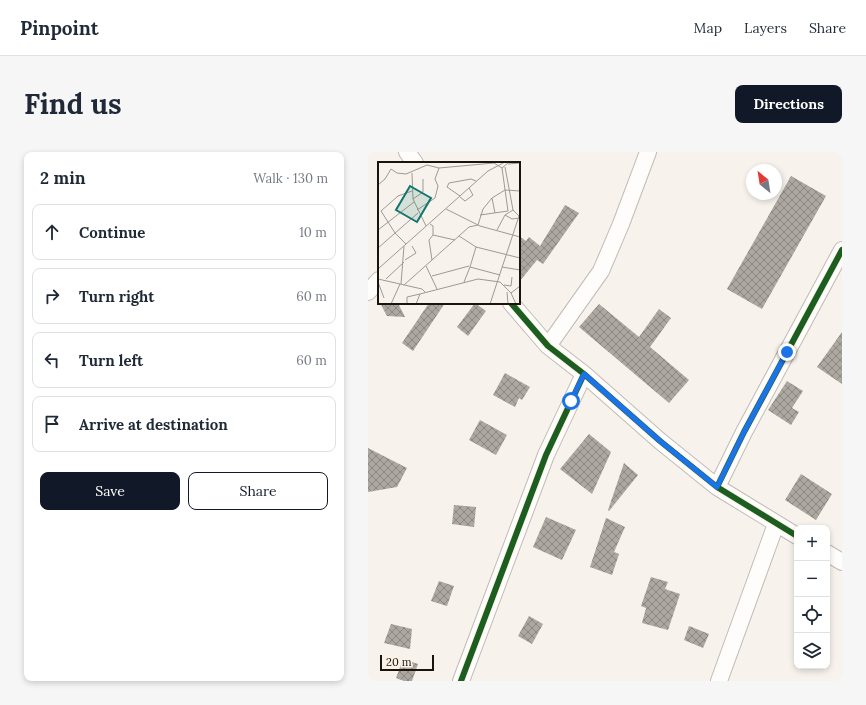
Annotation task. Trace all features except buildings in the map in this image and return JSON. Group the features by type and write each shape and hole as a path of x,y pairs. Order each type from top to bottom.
{"street":[{"path":"407,152 414,162"},
{"path":"548,346 601,271 621,224 648,152"},
{"path":"717,487 744,432 842,250"},
{"path":"368,292 378,281"},
{"path":"512,304 548,346 584,374 660,441 717,487 794,534"},
{"path":"461,681 546,454 584,374"},
{"path":"719,681 776,524"},
{"path":"830,555 842,562"}],"cycle path":[{"path":"717,487 744,432 842,250"},
{"path":"512,304 548,346 584,374 660,441 717,487 794,534"},
{"path":"461,681 546,455 584,374"}],"route":[{"path":"571,401 584,374 660,441 717,487 744,432 787,352"}]}
